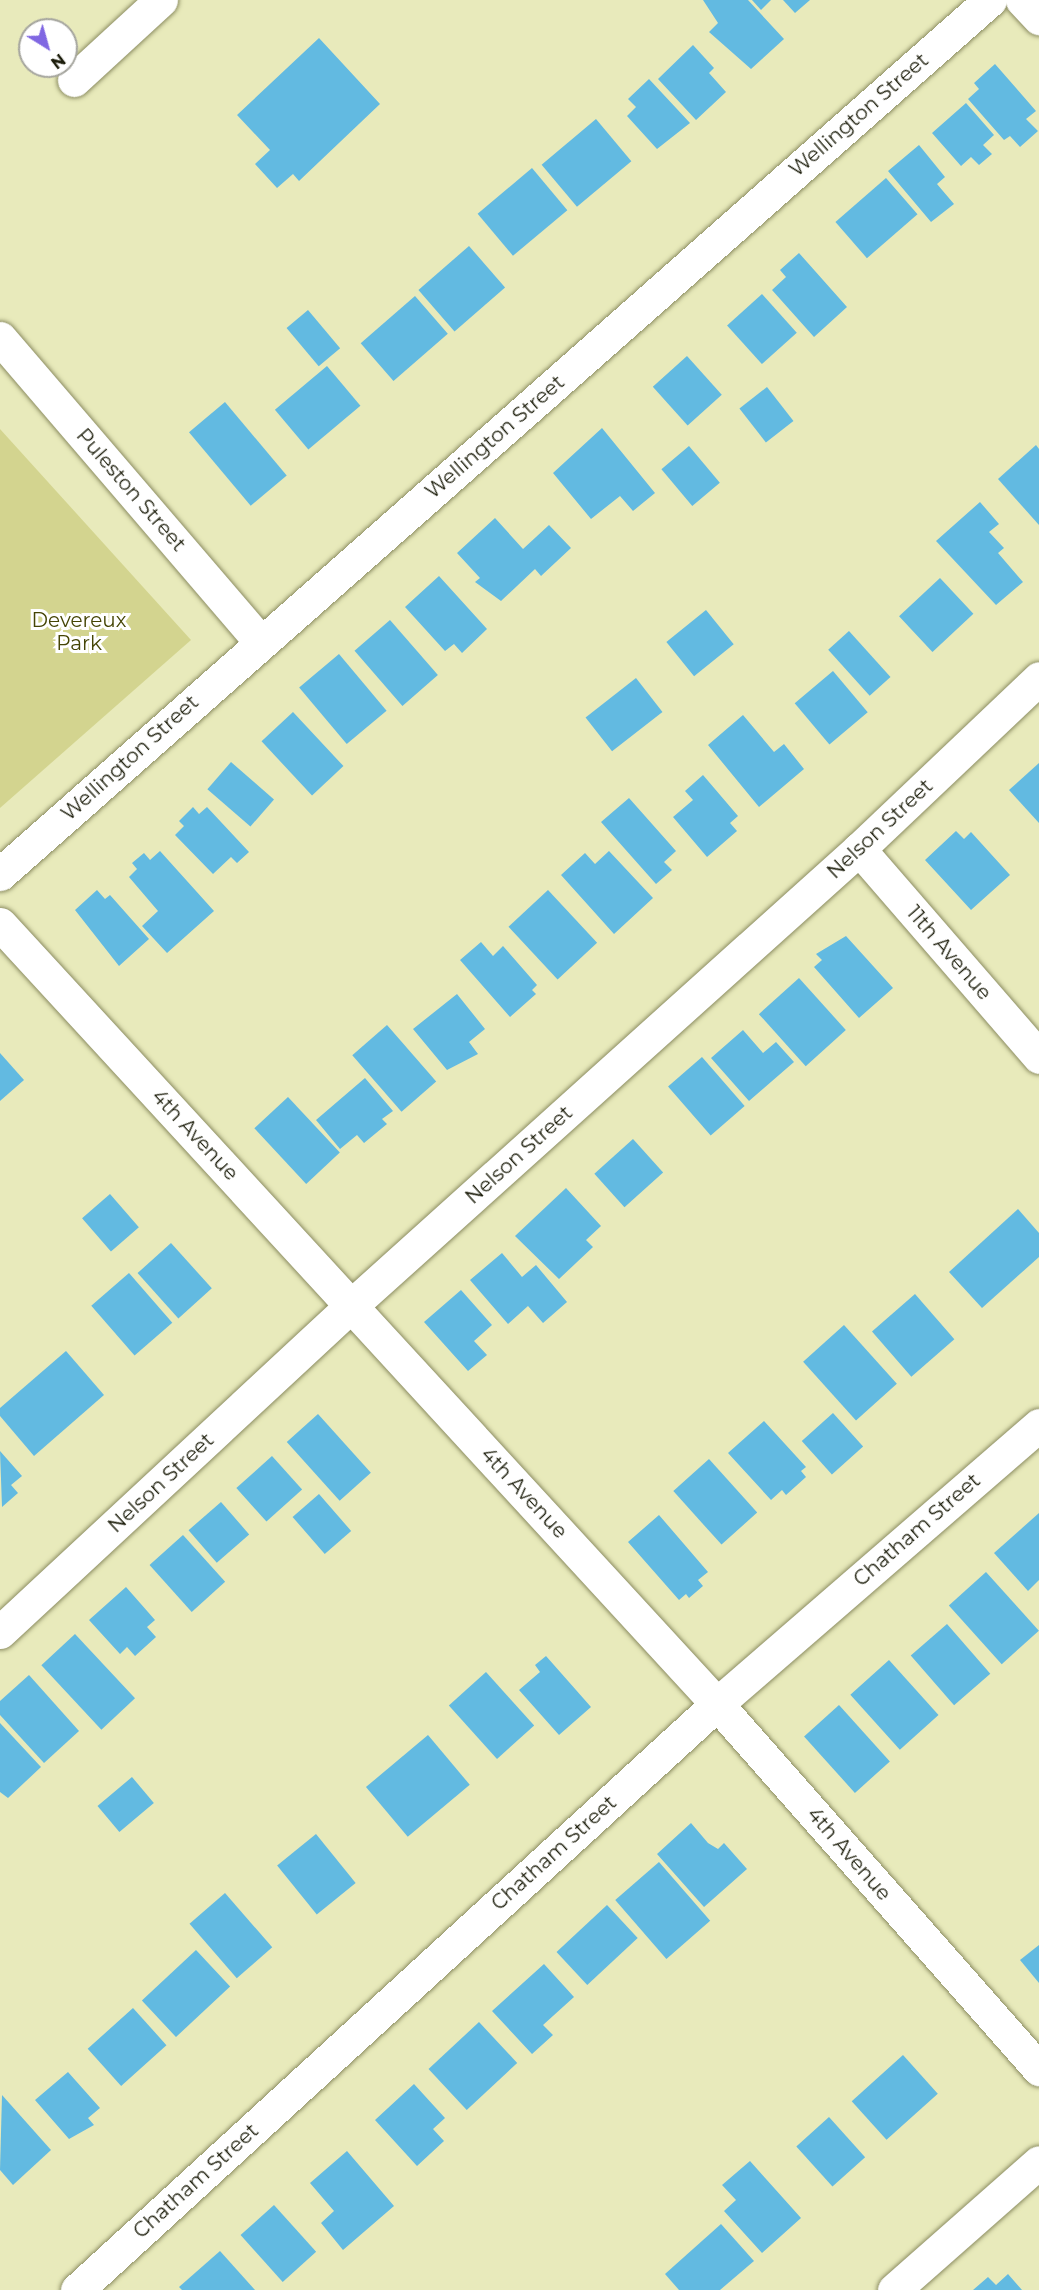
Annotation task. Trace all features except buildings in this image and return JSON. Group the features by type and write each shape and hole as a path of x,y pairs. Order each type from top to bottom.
{"street":[{"path":"74,80 161,0"},
{"name":"Wellington Street","path":"0,874 990,0"},
{"path":"1022,0 1039,18"},
{"name":"Puleston Street","path":"0,338 261,642"},
{"name":"Nelson Street","path":"0,1632 352,1305 860,849 1039,678"},
{"name":"11th Avenue","path":"860,849 1039,1058"},
{"name":"4th Avenue","path":"0,924 717,1704 1039,2069"},
{"name":"Chatham Street","path":"77,2290 717,1704 1039,1425"},
{"path":"894,2290 1039,2162"}],"green space":[{"name":"Devereux Park","path":"0,429 191,640 0,808"}]}
